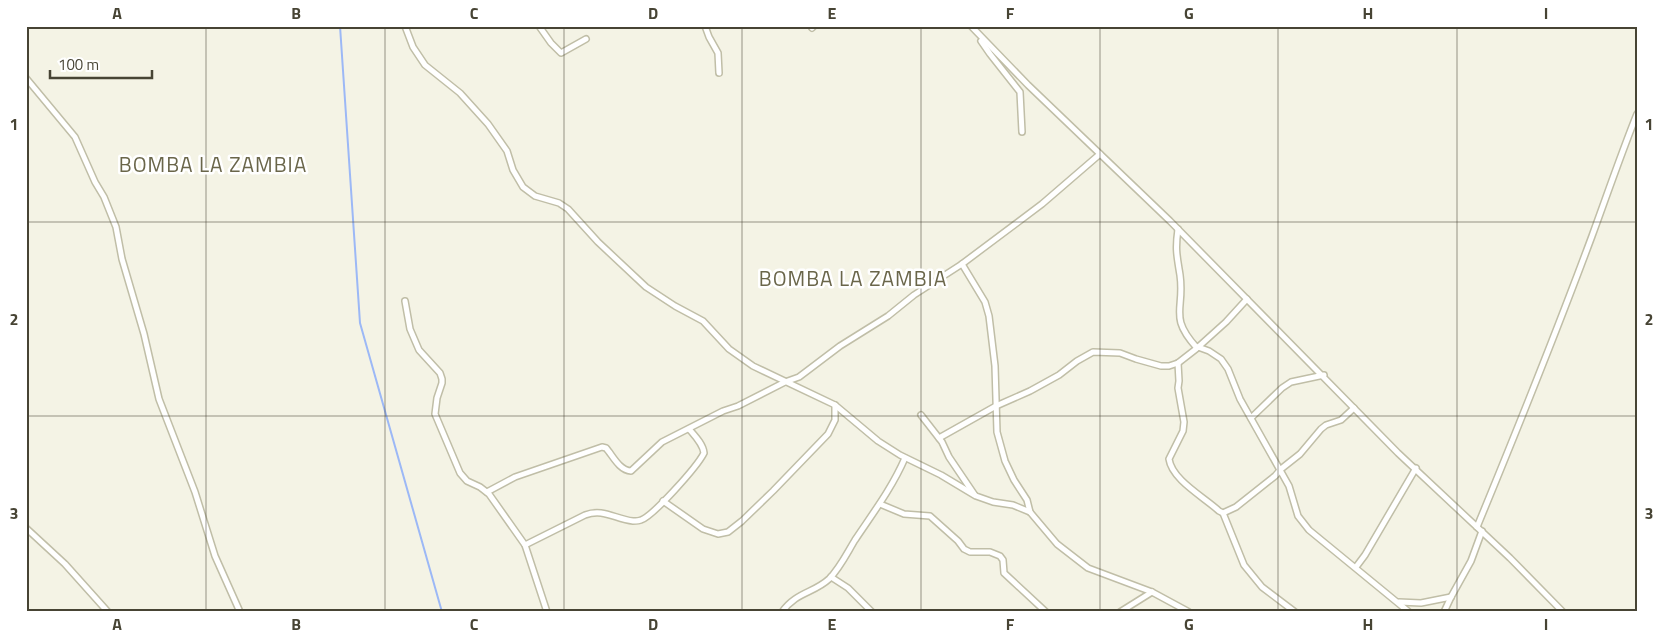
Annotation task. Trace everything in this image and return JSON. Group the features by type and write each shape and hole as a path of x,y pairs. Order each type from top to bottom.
{"street":[{"path":"405,26 413,47 425,65 460,93 488,124 506,151 513,170 523,187 535,196 559,203 568,209 598,242 646,287 703,322 729,349 753,366 835,405 878,441 905,458 941,475 976,496 993,502 1013,505 1030,512"},
{"path":"539,26 561,53 586,39"},
{"path":"705,26 718,53 719,73"},
{"path":"971,26 1028,84 1178,229 1354,408 1563,612"},
{"path":"981,40 1020,92 1022,132"},
{"path":"26,78 75,137 116,226 122,259 144,334 158,398 195,492 215,556 240,612"},
{"path":"1477,527 1554,334 1637,114"},
{"path":"487,492 515,477 602,447 606,448 626,471 631,471 662,442 799,377 840,346 888,316 914,295 962,264 1042,204 1100,154"},
{"path":"1178,229 1175,246 1176,262 1180,276 1180,319 1186,336 1198,347 1209,351 1221,359 1228,369 1240,399 1289,486 1298,516 1309,530 1408,612"},
{"path":"962,264 985,302 989,316 995,366 997,432 1005,461 1027,500 1030,512 1057,544 1088,568 1152,592 1189,612"},
{"path":"939,438 996,406 1030,391 1059,375 1077,361 1093,352 1120,353 1136,360 1161,366 1178,363 1226,322 1247,299"},
{"path":"405,302 410,329 419,350 442,378 435,414 442,433 463,478 487,492 525,545 547,612"},
{"path":"1178,363 1178,388 1184,422 1179,442 1169,459 1172,470 1180,479 1224,513 1244,565 1262,586 1295,612"},
{"path":"1250,418 1291,382 1324,376"},
{"path":"662,501 704,529 718,534 728,532 742,522 828,434 835,420 835,405"},
{"path":"1224,513 1254,494 1275,476 1300,454 1321,429 1326,425 1341,420 1354,408"},
{"path":"921,415 939,438 949,457 976,496"},
{"path":"525,545 594,511 634,521 641,520 649,515 683,481 704,454 700,442 689,429"},
{"path":"782,612 796,598 822,585 831,577 880,504 905,458"},
{"path":"1356,567 1416,468"},
{"path":"880,504 904,514 930,516 958,541 964,549 970,552 990,552 1000,556 1003,560 1004,573 1046,612"},
{"path":"26,528 65,564 108,612"},
{"path":"1444,612 1471,561 1482,531"},
{"path":"831,577 848,588 872,612"},
{"path":"1120,612 1152,592"},
{"path":"1398,602 1421,603 1451,597"}],"waterway":[{"path":"340,26 360,323 442,612"}],"district":[{"name":"BOMBA LA ZAMBIA","path":"213,165"},
{"name":"BOMBA LA ZAMBIA","path":"853,279"}]}
